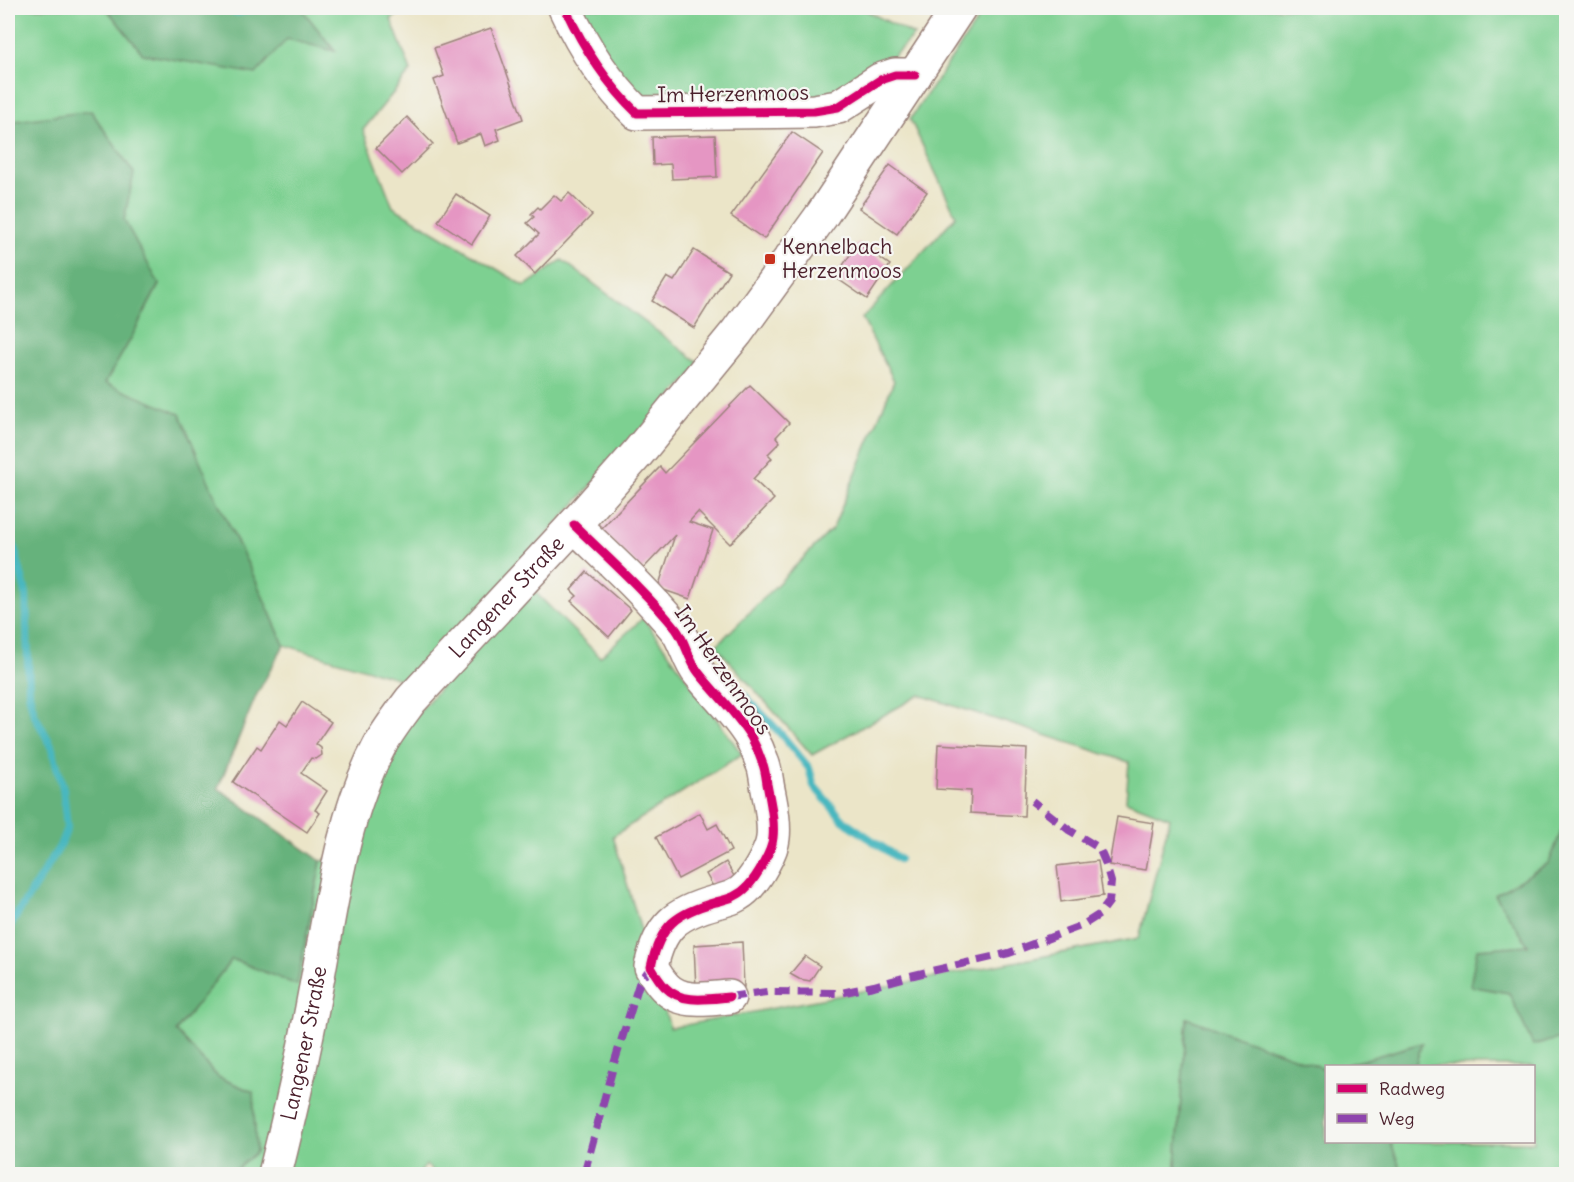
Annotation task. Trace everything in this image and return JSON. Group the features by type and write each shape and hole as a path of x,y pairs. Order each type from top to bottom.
{"main road":[{"name":"Im Herzenmoos","path":"565,8 574,29 597,66 619,96 637,113 814,111 838,107 880,80 895,75 915,75"},
{"name":"Langener Straße","path":"275,1174 309,1024 341,856 355,804 381,743 411,700 637,454 737,332 822,215 959,8"},
{"name":"Im Herzenmoos","path":"574,525 644,592 678,631 697,671 738,718 763,762 772,813 773,840 762,865 748,886 734,897 696,908 678,918 664,930 655,948 651,967 665,987 684,998 729,997"}],"green space":[{"path":"8,8 106,8 143,54 287,38 334,51 301,8 410,8 391,19 411,71 363,130 393,207 525,286 562,260 701,364 413,683 284,645 215,496 105,383 159,285 124,220 133,173 25,120 8,122"},
{"path":"106,8 301,8 335,51 287,39 256,74 143,54"},
{"path":"571,8 861,8 914,35 876,74 834,101 641,107"},
{"path":"986,8 1566,8 1566,819 1549,863 1495,895 1529,945 1471,986 1509,993 1533,1045 1566,1037 1566,1174 1403,1174 1391,1144 1535,1143 1535,1065 1415,1065 1421,1043 1345,1065 1325,1065 1325,1069 1187,1018 1176,1165 1180,1174 437,1174 426,1165 419,1174 231,1174 256,1152 253,1092 218,1077 176,1031 232,959 297,985 321,861 347,855 391,743 530,587 600,657 643,618 742,754 613,836 670,1028 1139,938 1170,818 1126,801 1129,762 920,695 812,755 716,646 833,528 894,381 862,318 956,216 910,119"},
{"path":"91,111 134,173 124,220 159,284 105,383 180,414 284,645 256,696 218,788 321,861 297,985 232,959 176,1031 218,1077 253,1092 256,1152 231,1174 8,1174 8,122"},
{"path":"1566,819 1566,1037 1533,1045 1509,993 1470,986 1477,949 1528,945 1495,895 1549,863"},
{"path":"1187,1018 1325,1069 1325,1143 1392,1143 1403,1174 1180,1174 1176,1165"},
{"path":"1422,1043 1415,1065 1345,1065"}],"building":[{"path":"491,28 523,119 496,129 500,140 485,146 481,134 457,143 434,80 444,76 434,48"},
{"path":"407,117 433,144 402,174 376,148"},
{"path":"792,132 823,153 764,239 731,216"},
{"path":"715,135 717,177 672,179 671,164 653,165 652,137"},
{"path":"890,165 927,192 897,234 859,208"},
{"path":"569,193 592,215 535,274 517,256 539,234 527,223 534,217 531,214 538,207 540,209 554,195 561,201"},
{"path":"456,194 490,216 472,244 438,221"},
{"path":"858,243 890,265 867,299 835,277"},
{"path":"694,250 729,272 694,328 652,301 667,277 674,281"},
{"path":"750,385 789,423 776,437 780,442 768,454 772,458 753,479 774,499 730,544 698,512 689,522 713,530 690,599 658,588 675,535 642,570 600,530 660,467 665,473"},
{"path":"587,572 631,610 609,637 571,601 577,596 571,590"},
{"path":"302,702 331,722 316,744 321,748 322,755 316,759 311,758 301,773 327,791 315,810 320,813 307,832 233,782 257,746 261,749 280,720 287,725"},
{"path":"938,744 1027,749 1024,816 970,813 971,791 936,789"},
{"path":"700,813 708,829 717,824 731,851 678,879 656,837"},
{"path":"1117,817 1154,823 1146,870 1109,865"},
{"path":"1098,861 1103,896 1061,902 1057,866"},
{"path":"726,862 735,878 715,890 706,874"},
{"path":"742,942 744,987 696,989 694,945"},
{"path":"805,956 820,966 810,981 790,974"}],"waterway":[{"path":"216,8 238,12 258,8"},
{"path":"8,491 12,510 11,536 26,593 29,693 34,714 51,745 63,788 67,828 60,846 8,929"},
{"path":"714,668 740,691 781,734 809,768 814,786 843,820 899,859"}],"marked path":[{"path":"729,997 767,992 841,993 1009,953 1083,925 1100,914 1109,902 1111,882 1105,862 1099,848 1069,830 1032,801"},
{"path":"585,1174 613,1067 639,984 651,967"}],"cycle path":[{"path":"565,8 596,64 637,113 814,111 838,107 880,80 895,75 915,75"},
{"path":"574,525 639,588 676,629 695,668 745,728 764,767 773,831 772,843 764,863 752,882 741,892 690,911 672,923 659,941 651,967 665,987 679,996 695,999 729,997"}],"place":[{"name":"Kennelbach Herzenmoos","path":"770,259"}]}
